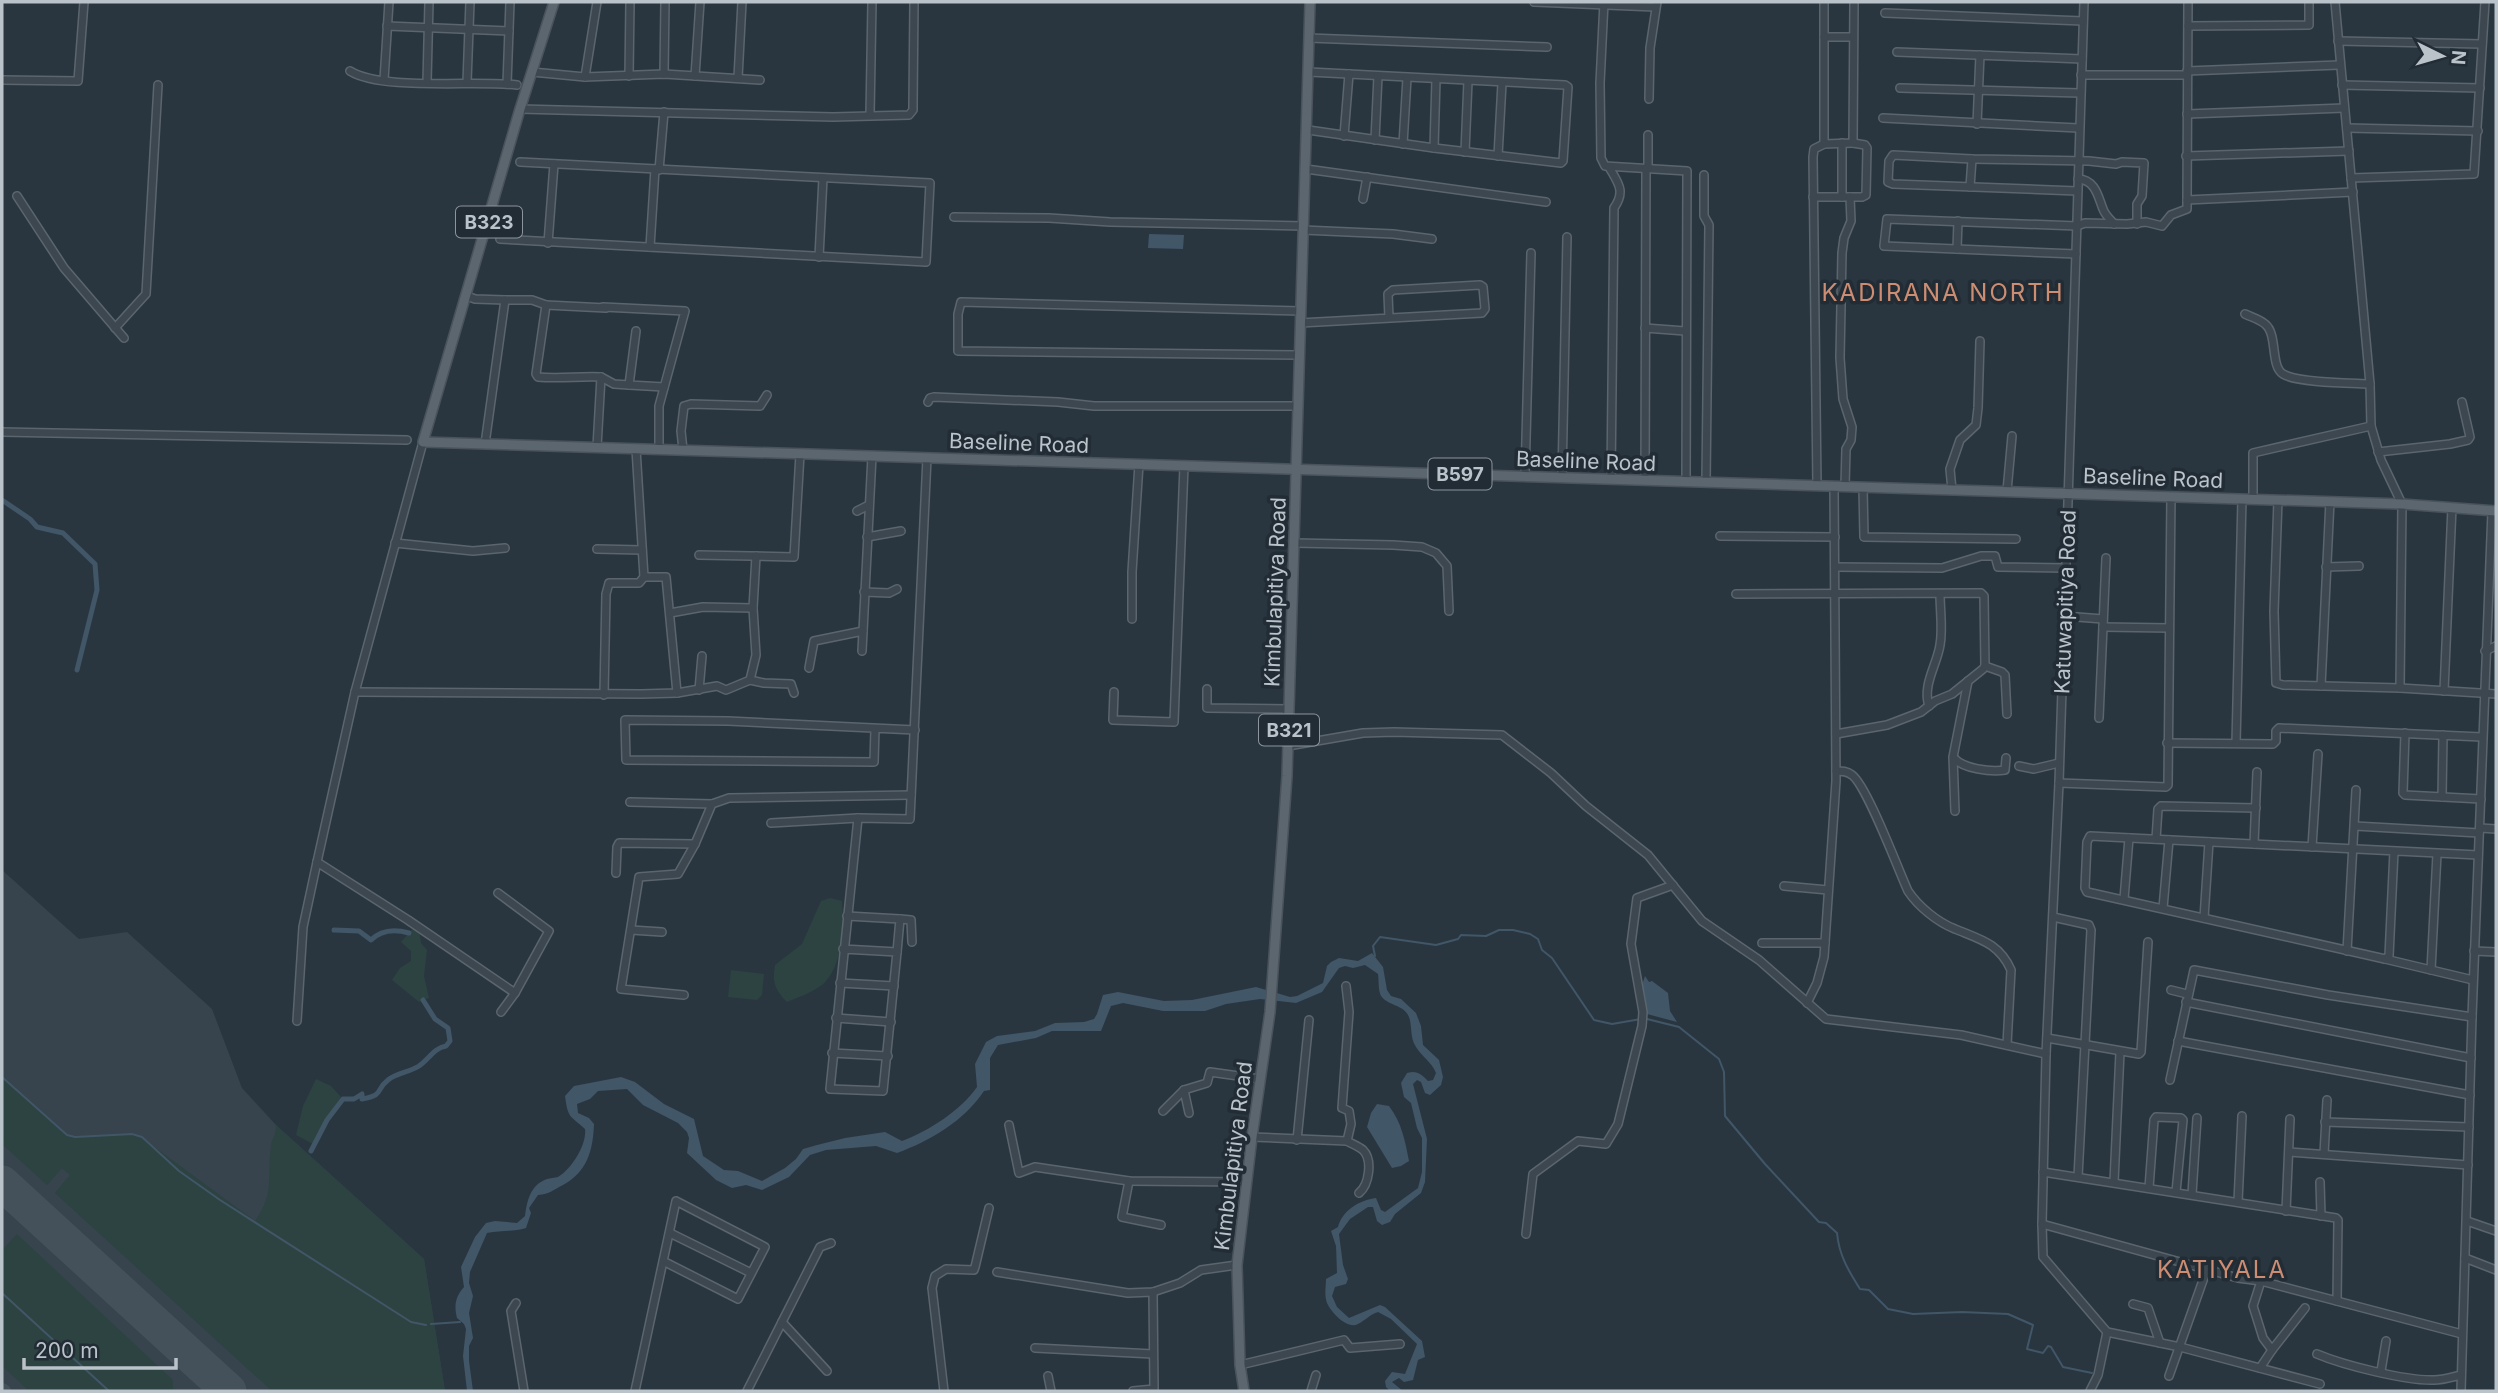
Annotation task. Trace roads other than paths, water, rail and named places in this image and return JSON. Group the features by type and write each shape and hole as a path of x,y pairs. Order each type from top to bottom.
{"main road":[{"name":"B323","path":"423,442 554,2"},
{"name":"Kimbulapitiya Road","path":"1244,1391 1240,1365 1237,1265 1270,1012 1288,746 1310,2"},
{"name":"Baseline Road","path":"423,442 2330,501 2494,511"}],"street":[{"path":"2,80 78,81 84,2"},
{"path":"384,80 389,2"},
{"path":"427,82 429,2"},
{"path":"467,82 470,2"},
{"path":"507,84 510,2"},
{"path":"585,77 597,2"},
{"path":"629,76 630,2"},
{"path":"664,74 665,2"},
{"path":"695,76 700,2"},
{"path":"738,78 741,2"},
{"path":"870,115 872,2"},
{"path":"520,109 833,117 909,115 913,110 914,2"},
{"path":"1534,2 1656,4 1649,99"},
{"path":"1824,2 1824,144"},
{"path":"1853,143 1854,2"},
{"name":"Katuwapitiya Road","path":"2084,2 2042,1224 2043,1257 2107,1332"},
{"path":"2076,254 1884,246 1887,219 2077,226 2085,223 2146,222 2162,226 2171,215 2187,209 2188,2"},
{"path":"2188,26 2309,25 2309,2"},
{"path":"2335,2 2370,384 2371,426 2378,452 2402,504 2400,688"},
{"path":"2351,178 2474,174 2484,2"},
{"path":"1604,3 1600,83 1601,158 1605,166 1609,167 1687,171 1686,481"},
{"path":"1885,13 2083,21"},
{"path":"387,26 509,31"},
{"path":"1824,37 1853,37"},
{"path":"1309,38 1547,47"},
{"path":"2338,41 2482,44"},
{"path":"1897,52 2082,59"},
{"path":"1978,124 1980,55"},
{"path":"2081,75 2187,73 2339,65"},
{"path":"350,71 361,78 384,80 517,85"},
{"path":"532,72 585,77 664,74 760,80"},
{"path":"1308,130 1465,152 1563,162 1568,86 1309,72"},
{"path":"1343,136 1349,74"},
{"path":"1375,140 1378,76"},
{"path":"1403,144 1407,78"},
{"path":"1434,148 1436,79"},
{"path":"1465,152 1468,81"},
{"path":"1498,156 1502,83"},
{"path":"115,328 146,294 158,85"},
{"path":"2342,85 2480,88"},
{"path":"1899,88 2080,93"},
{"path":"2187,114 2344,108"},
{"path":"650,247 664,112"},
{"path":"1882,118 2078,128"},
{"path":"2347,128 2478,131"},
{"path":"1645,480 1648,135"},
{"path":"1842,143 1846,197 1851,221 1844,238 1842,253 1840,358 1843,399 1852,427 1851,440 1846,449 1845,486"},
{"path":"1813,197 1862,197 1867,193 1865,145 1824,144 1814,149 1813,197 1817,485"},
{"path":"2186,156 2349,151"},
{"path":"2077,191 1893,184 1888,182 1890,157 2144,163 2142,196 2137,204 2137,224"},
{"path":"1970,187 1972,159"},
{"path":"500,239 926,262 930,183 520,162"},
{"path":"548,243 554,164"},
{"path":"1609,167 1622,191 1614,208 1611,479"},
{"path":"1306,169 1546,202"},
{"path":"1704,175 1704,216 1709,225 1706,482"},
{"path":"1363,199 1367,177"},
{"path":"819,257 823,178"},
{"path":"2078,179 2084,180 2099,193 2103,211 2114,224"},
{"path":"2187,201 2353,192"},
{"path":"17,196 64,268 124,338"},
{"path":"954,217 1303,228 1432,239"},
{"path":"1956,249 1958,221"},
{"path":"1562,477 1567,237"},
{"path":"1525,476 1531,253"},
{"path":"1300,323 1482,313 1485,309 1483,290 1480,285 1393,290 1388,294 1389,318"},
{"path":"467,296 475,299 532,300 546,305 606,308"},
{"path":"485,444 505,300"},
{"path":"1299,355 958,351 958,313 961,302 1301,312"},
{"path":"546,305 536,374 538,377 601,377 614,384 664,387"},
{"path":"582,307 685,311 659,406 659,449"},
{"path":"2245,314 2263,322 2270,329 2278,368 2283,374 2305,379 2370,384"},
{"path":"1645,328 1685,331"},
{"path":"629,385 636,331"},
{"path":"1952,490 1950,469 1960,440 1976,425 1980,341"},
{"path":"597,447 601,377"},
{"path":"683,450 681,431 684,406 760,406 767,395"},
{"path":"928,401 934,397 1094,406 1298,406"},
{"path":"2378,452 2468,440 2470,437 2462,402"},
{"path":"2253,499 2253,453 2371,426"},
{"path":"2,432 407,440"},
{"path":"2007,491 2012,436"},
{"path":"297,1021 303,927 317,862 355,692 423,442"},
{"path":"604,695 606,594 609,583 639,583 644,577 636,449"},
{"path":"699,555 794,558 800,454"},
{"path":"862,651 872,456"},
{"path":"771,823 858,818 910,819 926,458"},
{"path":"1132,619 1132,572 1139,464"},
{"path":"1114,692 1113,720 1174,722 1184,466"},
{"path":"1807,1003 1817,983 1824,957 1836,771 1834,486"},
{"path":"1863,487 1864,537 2016,539"},
{"path":"2059,783 2168,785 2171,496"},
{"path":"2236,743 2242,499"},
{"path":"2278,500 2276,683 2496,694"},
{"path":"2321,686 2330,501"},
{"path":"857,511 869,505"},
{"path":"2444,691 2452,507"},
{"path":"2461,1391 2482,737 2494,511"},
{"path":"867,537 901,531"},
{"path":"1720,536 1835,537"},
{"path":"395,543 472,551 505,548"},
{"path":"1295,543 1422,547 1436,553 1447,566 1449,611"},
{"path":"597,549 642,550"},
{"path":"750,680 756,655 753,608 756,555"},
{"path":"1835,567 1942,568 1981,556 1995,556 1998,567 2066,568"},
{"path":"2099,718 2106,558"},
{"path":"2326,567 2359,566"},
{"path":"644,577 666,577 677,693"},
{"path":"863,592 889,593 897,589"},
{"path":"1736,594 1981,593 1984,596 1985,666 1952,694 1935,701 1922,712 1887,725 1836,734"},
{"path":"1929,706 1928,686 1941,639 1940,594"},
{"path":"670,614 703,607 753,608"},
{"path":"2064,616 2103,623 2169,628"},
{"path":"809,668 814,641 823,637 863,631"},
{"path":"2486,651 2496,646"},
{"path":"699,690 702,656"},
{"path":"1985,666 2004,675 2007,714"},
{"path":"355,692 604,695 677,693 717,686 726,690 750,680 790,684 794,693"},
{"path":"1955,811 1953,757 1968,681"},
{"path":"1207,689 1207,708 1289,709"},
{"path":"875,729 874,762 626,760 625,720 728,721 915,730"},
{"path":"2167,743 2273,744 2279,728 2482,737"},
{"path":"1288,746 1363,733 1502,735 1648,855 1702,921 1759,960 1826,1019 1961,1034 2046,1054"},
{"path":"2405,733 2405,795 2481,799"},
{"path":"2442,797 2443,735"},
{"path":"2312,847 2318,754"},
{"path":"1953,757 1960,763 1991,771 2005,770 2006,758"},
{"path":"2019,766 2034,769 2059,763"},
{"path":"1836,771 1849,772 1856,778 1869,800 1913,898 1922,908 1952,928 1979,936 1988,942 2008,964 2011,971 2007,1045"},
{"path":"2254,844 2257,772"},
{"path":"2347,951 2356,790"},
{"path":"630,802 712,804 729,798 911,796"},
{"path":"684,995 621,989 639,877 678,874 695,844 712,804"},
{"path":"2156,839 2158,809 2161,806 2256,808"},
{"path":"858,818 830,1089 883,1091 900,919"},
{"path":"2354,826 2479,831 2496,829"},
{"path":"2473,980 2085,891 2087,842 2090,835 2479,855"},
{"path":"2124,899 2129,838"},
{"path":"2163,908 2169,840"},
{"path":"2204,918 2209,842"},
{"path":"616,873 619,843 695,844"},
{"path":"2385,959 2389,953 2394,851"},
{"path":"2431,970 2437,854"},
{"path":"317,862 514,993"},
{"path":"1526,1234 1533,1174 1577,1141 1606,1144 1618,1124 1642,1027 1643,1012 1631,944 1637,898 1673,885"},
{"path":"1783,886 1828,890"},
{"path":"498,893 549,931 501,1012"},
{"path":"847,916 911,920 912,943"},
{"path":"2053,917 2091,926 2078,1177"},
{"path":"631,930 662,932"},
{"path":"2047,1038 2139,1054 2148,942"},
{"path":"1762,943 1825,943"},
{"path":"843,948 897,952"},
{"path":"2474,951 2496,952"},
{"path":"2170,1080 2194,970 2328,995 2472,1017"},
{"path":"839,983 894,986"},
{"path":"1346,986 1349,1012 1342,1108 1349,1111 1351,1124 1347,1141"},
{"path":"2171,990 2186,998 2471,1058"},
{"path":"836,1018 891,1021"},
{"path":"1297,1140 1309,1020"},
{"path":"2178,1041 2470,1095"},
{"path":"2114,1182 2120,1052"},
{"path":"832,1053 888,1056"},
{"path":"1163,1111 1184,1090 1206,1083 1210,1072 1260,1079"},
{"path":"1184,1090 1189,1113"},
{"path":"2324,1154 2327,1100"},
{"path":"2238,1202 2242,1116"},
{"path":"2149,1188 2154,1120 2156,1117 2181,1118 2183,1120 2176,1192"},
{"path":"2192,1194 2197,1118"},
{"path":"2286,1211 2290,1119"},
{"path":"2325,1122 2469,1128"},
{"path":"1009,1125 1020,1173 1035,1167 1129,1181 1247,1182"},
{"path":"1252,1137 1347,1141 1365,1151 1369,1162 1365,1188 1359,1193"},
{"path":"2289,1152 2468,1165"},
{"path":"2043,1172 2192,1194 2338,1220 2337,1301"},
{"path":"1129,1181 1122,1217 1161,1225"},
{"path":"2320,1182 2321,1216"},
{"path":"635,1391 663,1261 670,1233 676,1201 765,1247 738,1299 663,1261"},
{"path":"944,1391 932,1288 936,1276 946,1269 974,1270 989,1208"},
{"path":"2467,1221 2495,1231"},
{"path":"2042,1224 2462,1334"},
{"path":"670,1233 751,1273"},
{"path":"747,1391 820,1247 831,1243"},
{"path":"2465,1258 2496,1270"},
{"path":"997,1272 1128,1293 1153,1292 1180,1283 1201,1270 1237,1265"},
{"path":"2169,1376 2207,1269"},
{"path":"2260,1281 2253,1306 2263,1338 2272,1350"},
{"path":"1133,1391 1155,1390 1153,1292"},
{"path":"516,1303 511,1311 524,1391"},
{"path":"2133,1304 2148,1308 2160,1343"},
{"path":"2260,1368 2305,1308"},
{"path":"782,1322 827,1371"},
{"path":"2090,1391 2098,1375 2107,1332 2180,1347 2320,1384"},
{"path":"1240,1365 1344,1340 1350,1348 1400,1344"},
{"path":"2381,1371 2386,1341"},
{"path":"1035,1348 1153,1354"},
{"path":"2317,1354 2354,1366 2410,1378 2435,1380 2461,1375"},
{"path":"1311,1391 1316,1375"},
{"path":"1048,1376 1053,1387"}],"water":[{"path":"1149,234 1184,235 1183,249 1148,248"},
{"path":"1372,953 1383,967 1387,990 1391,996 1401,999 1416,1013 1421,1026 1423,1045 1439,1060 1443,1077 1441,1085 1430,1095 1425,1093 1421,1082 1417,1080 1413,1084 1427,1139 1425,1182 1421,1193 1395,1214 1390,1222 1382,1225 1377,1221 1373,1207 1368,1207 1350,1219 1339,1234 1343,1265 1348,1279 1346,1284 1335,1287 1332,1296 1337,1307 1349,1318 1380,1305 1385,1307 1422,1341 1425,1357 1418,1360 1413,1380 1404,1382 1399,1378 1392,1382 1403,1391 1390,1391 1385,1381 1392,1372 1405,1374 1417,1344 1391,1319 1378,1312 1358,1324 1349,1325 1332,1311 1326,1297 1326,1279 1337,1273 1336,1246 1331,1231 1338,1227 1347,1211 1363,1201 1376,1198 1381,1210 1385,1212 1418,1188 1422,1172 1422,1138 1411,1103 1404,1097 1401,1083 1407,1073 1419,1073 1428,1081 1433,1080 1436,1073 1414,1043 1408,1015 1381,996 1378,974 1365,965 1339,968 1322,992 1296,1003 1260,999 1226,1004 1205,1011 1163,1011 1123,1003 1111,1006 1101,1031 1052,1031 1036,1038 998,1045 990,1058 990,1090 984,1091 967,1112 934,1136 897,1153 876,1146 826,1150 810,1155 789,1177 762,1190 746,1185 732,1188 716,1180 687,1153 687,1132 678,1123 643,1105 627,1089 598,1091 590,1099 577,1104 578,1113 589,1118 594,1124 590,1152 578,1174 549,1193 538,1195 529,1208 531,1213 526,1228 487,1233 470,1272 469,1283 473,1296 469,1313 473,1338 469,1346 469,1361 473,1391 467,1391 463,1356 466,1329 457,1318 456,1310 457,1298 464,1287 461,1267 475,1237 486,1223 517,1223 525,1216 533,1189 547,1179 558,1177 578,1156 584,1142 585,1129 570,1116 565,1096 574,1086 621,1077 635,1082 664,1104 694,1119 703,1156 724,1170 738,1171 762,1181 785,1168 803,1149 845,1138 885,1132 902,1141 923,1132 953,1112 977,1087 975,1064 986,1042 997,1036 1035,1031 1055,1023 1094,1019 1103,995 1118,992 1164,1001 1192,1000 1256,987 1290,997 1297,996 1323,983 1327,966 1331,962 1339,958 1358,961"},
{"path":"1645,976 1649,982 1652,981 1668,993 1670,1011 1677,1022 1647,1014 1642,985"},
{"path":"1377,1104 1389,1106 1400,1126 1409,1161 1401,1166 1392,1168 1367,1127"}],"waterway":[{"path":"2,500 37,527 63,533 95,564 97,590 77,670"},
{"path":"334,930 359,931 371,940 389,931 409,933"},
{"path":"1375,956 1373,946 1380,937 1436,945 1458,939 1461,935 1486,936 1499,930 1530,934 1538,939 1542,950 1552,958 1594,1020 1612,1024 1641,1019"},
{"path":"311,1151 327,1120 343,1099 354,1099 362,1094 362,1099 374,1096 391,1078 419,1066 450,1041 448,1028 435,1019 423,1000"},
{"path":"1647,1019 1679,1027 1719,1059 1724,1072 1725,1116 1819,1222 1826,1223 1837,1233 1845,1262 1860,1289 1869,1290 1888,1309 1913,1314 2008,1314 2033,1325 2027,1349 2043,1353 2048,1346 2051,1347 2063,1367 2092,1373"},
{"path":"2,1077 67,1135 75,1137 132,1134 142,1137 179,1171 220,1200 411,1322 426,1325"},
{"path":"2,1293 109,1391"},
{"path":"431,1324 460,1322"}],"district":[{"name":"KADIRANA NORTH","path":"1943,292"},
{"name":"KATIYALA","path":"2222,1269"}]}
